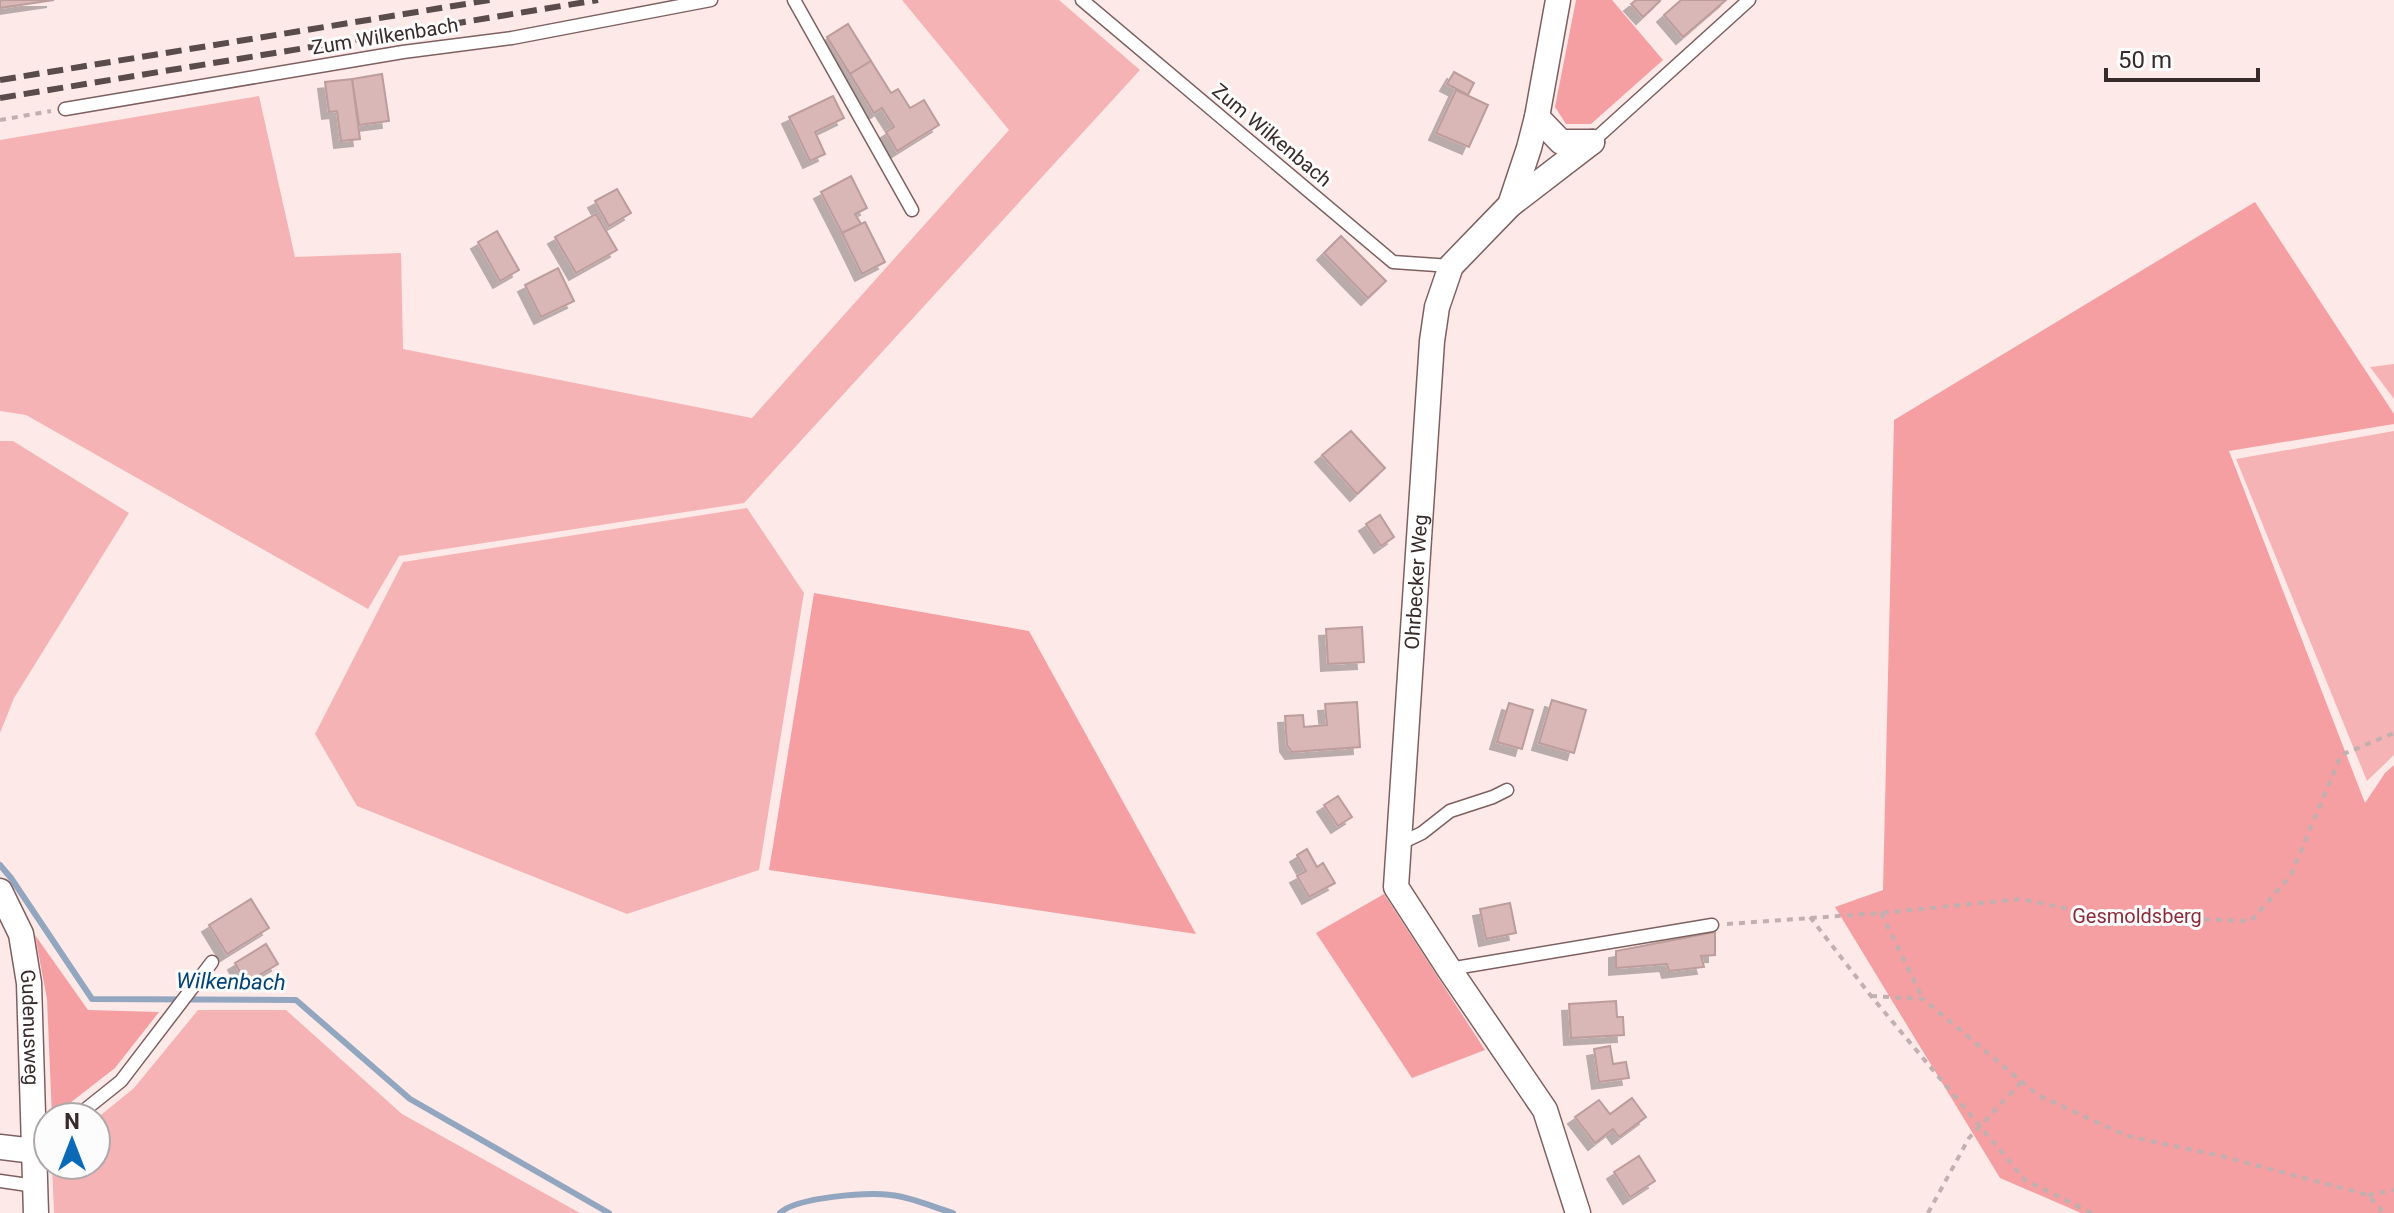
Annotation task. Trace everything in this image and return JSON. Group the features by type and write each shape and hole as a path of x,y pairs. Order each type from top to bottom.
{"street":[{"name":"Ohrbecker Weg","path":"1510,205 1537,117 1558,0"},
{"path":"1537,117 1561,142 1592,142"},
{"name":"Ohrbecker Weg","path":"1578,1213 1545,1110 1396,887 1432,341 1437,307 1451,266 1510,205 1592,142"},
{"name":"Gudenusweg","path":"2,893 21,934 29,983 38,1101"},
{"path":"0,1147 32,1145"},
{"name":"Gudenusweg","path":"36,1181 36,1213"}],"lane":[{"name":"Zum Wilkenbach","path":"65,109 403,52 512,38 711,0"},
{"path":"794,0 912,210"},
{"name":"Zum Wilkenbach","path":"1082,0 1393,262 1451,266"},
{"path":"1592,142 1749,0"},
{"path":"1399,844 1422,833 1450,811 1507,790"},
{"path":"1449,969 1712,925"},
{"path":"96,1101 121,1081 212,962"},
{"path":"0,1181 35,1186"}],"path":[{"path":"0,120 65,109"},
{"path":"1712,925 2021,899 2103,916 2251,921 2291,875 2341,755 2394,733"},
{"path":"1881,913 1923,999 2038,1095 2127,1136 2221,1156 2368,1195 2394,1190"},
{"path":"1810,917 1871,996 2025,1180 2092,1213"},
{"path":"1871,996 1923,999"},
{"path":"1928,1213 1969,1138 2022,1081"},
{"path":"2368,1195 2384,1213"}],"shaded area":[{"path":"902,0 1059,0 1140,70 744,503 399,556 368,609 26,415 0,411 0,140 259,96 295,257 401,253 403,349 752,418 1009,130"},
{"path":"2394,364 2394,399 2370,367"},
{"path":"2394,431 2394,755 2367,781 2236,459"},
{"path":"0,441 13,441 129,513 14,698 0,733"},
{"path":"747,508 804,593 759,870 627,914 357,806 315,734 403,562"},
{"path":"198,1010 286,1010 402,1114 580,1213 54,1213 53,1181 112,1181 112,1106 134,1088"}],"green space":[{"path":"1576,0 1612,0 1663,60 1591,124 1566,124 1555,107"},
{"name":"Gesmoldsberg","path":"2255,202 2394,414 2394,424 2229,451 2365,803 2394,765 2394,1213 2081,1213 2000,1178 1835,907 1883,890 1894,420"},
{"path":"814,593 1029,631 1196,934 769,870"},
{"path":"1384,894 1485,1050 1412,1078 1316,933"},
{"path":"35,935 88,1010 159,1012 115,1068 73,1101 51,1101 47,999"}],"building":[{"path":"0,0 54,0 0,8"},
{"path":"1636,0 1660,1 1643,17 1631,4"},
{"path":"1681,0 1726,0 1683,37 1664,15"},
{"path":"848,24 871,61 850,74 827,37"},
{"path":"871,61 891,93 898,89 910,108 924,100 939,125 897,151 886,132 894,127 882,108 874,113 850,74"},
{"path":"1454,72 1474,83 1468,95 1447,84"},
{"path":"382,74 389,121 359,125 352,79"},
{"path":"352,79 360,139 341,141 337,111 329,112 325,82"},
{"path":"1456,90 1488,105 1469,147 1436,133"},
{"path":"833,96 844,118 815,132 825,154 810,161 789,117"},
{"path":"851,176 867,208 855,214 861,224 842,233 821,192"},
{"path":"617,189 631,213 609,226 595,201"},
{"path":"596,214 617,250 576,273 555,237"},
{"path":"865,222 885,262 862,274 842,233"},
{"path":"497,231 519,270 500,281 478,242"},
{"path":"1341,236 1386,281 1368,298 1324,253"},
{"path":"558,268 574,301 541,317 525,285"},
{"path":"1351,431 1385,468 1357,494 1322,455"},
{"path":"1380,515 1394,537 1381,546 1366,524"},
{"path":"1362,627 1364,662 1328,664 1326,629"},
{"path":"1552,700 1586,710 1574,753 1539,743"},
{"path":"1357,702 1360,747 1292,752 1287,745 1285,716 1303,715 1304,727 1327,725 1325,704"},
{"path":"1509,703 1533,710 1522,749 1497,742"},
{"path":"1338,796 1352,817 1338,826 1324,805"},
{"path":"1307,849 1317,867 1323,863 1335,883 1309,897 1297,876 1306,871 1297,855"},
{"path":"251,899 269,928 227,954 209,925"},
{"path":"1510,903 1516,933 1486,939 1480,909"},
{"path":"1715,932 1715,955 1701,956 1704,967 1669,971 1667,964 1616,968 1616,951"},
{"path":"266,944 278,964 246,983 235,963"},
{"path":"1616,1001 1617,1017 1623,1017 1624,1035 1571,1038 1569,1004"},
{"path":"1610,1046 1613,1064 1626,1062 1629,1078 1599,1082 1594,1049"},
{"path":"1632,1098 1646,1117 1619,1137 1613,1129 1595,1143 1575,1117 1599,1100 1610,1114"},
{"path":"1639,1156 1655,1181 1630,1197 1614,1172"}],"waterway":[{"name":"Wilkenbach","path":"0,865 92,999 296,1000 410,1099 609,1213"},
{"name":"Wilkenbach","path":"780,1213 816,1199 880,1194 906,1198 953,1213"}],"railway":[{"path":"0,80 490,0"},
{"path":"0,98 598,0"}]}
